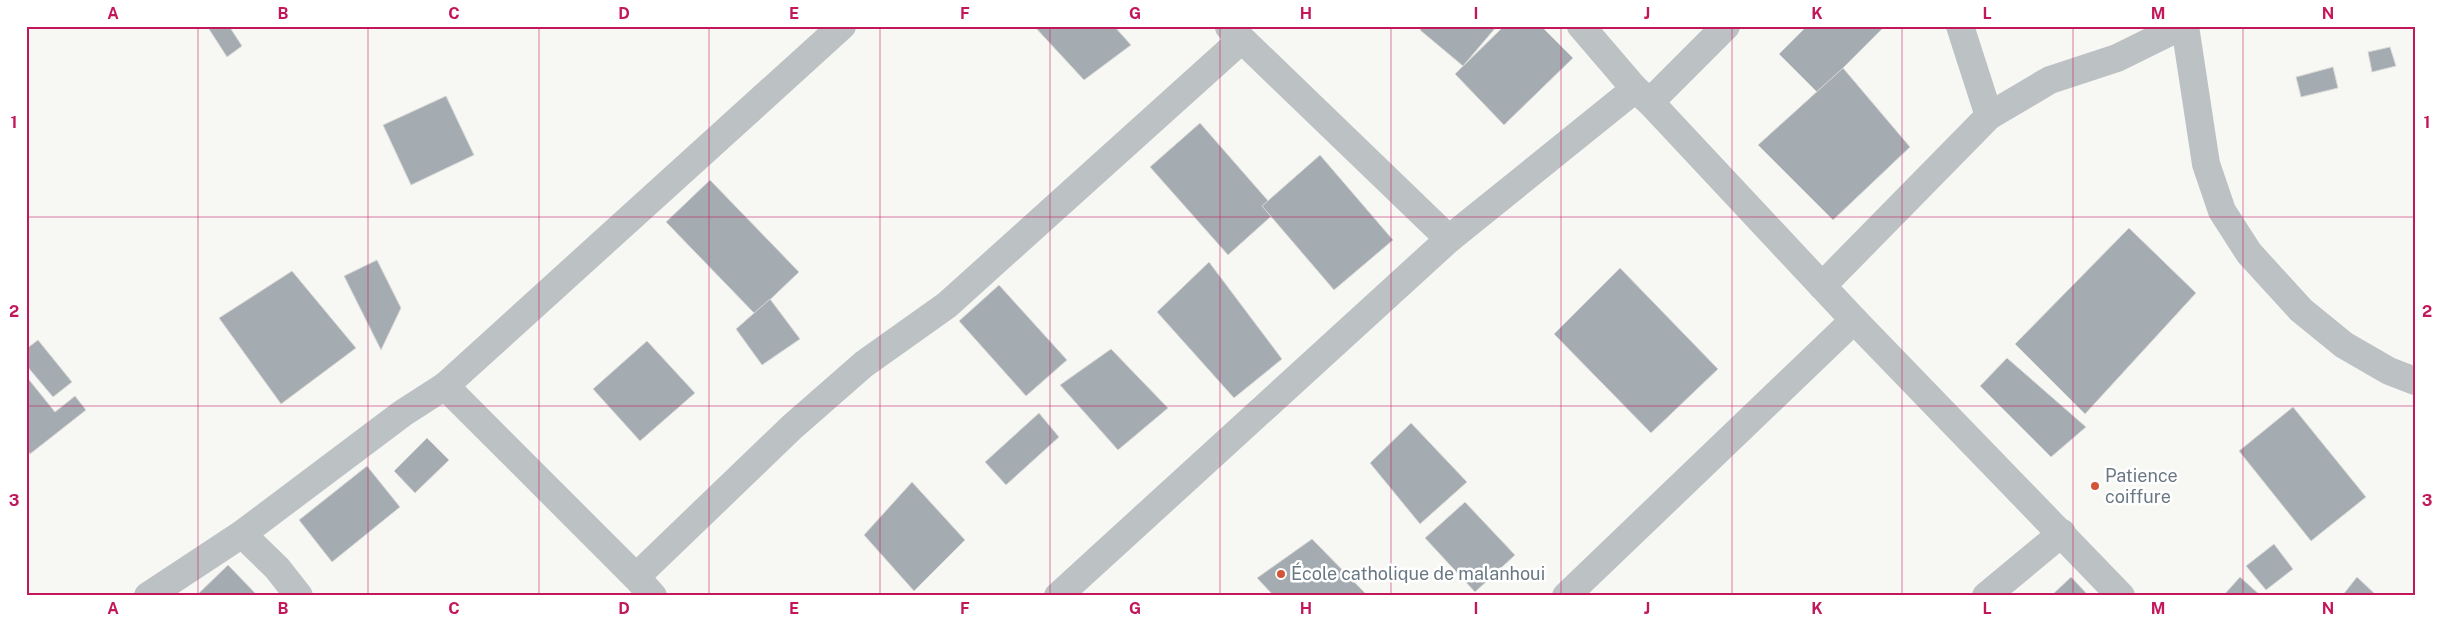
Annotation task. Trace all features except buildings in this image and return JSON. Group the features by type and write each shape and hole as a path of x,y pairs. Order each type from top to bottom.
{"street":[{"path":"1580,26 1854,320 2121,596"},
{"path":"1058,596 1449,239 1643,95 1726,26"},
{"path":"1960,26 1989,116"},
{"path":"1822,286 1989,116 2050,80 2117,58 2184,26 2206,164 2222,210 2249,252 2302,310 2344,345 2389,371 2415,381"},
{"path":"148,596 242,534 403,413 445,386 839,27"},
{"path":"445,386 645,586 792,426 864,364 947,305 1234,33 1449,239"},
{"path":"1566,596 1854,320"},
{"path":"1986,596 2062,533"},
{"path":"242,534 277,568 299,596"}],"place":[{"name":"Patience coiffure","path":"2095,486"},
{"name":"École catholique de malanhoui","path":"1281,574"}]}
